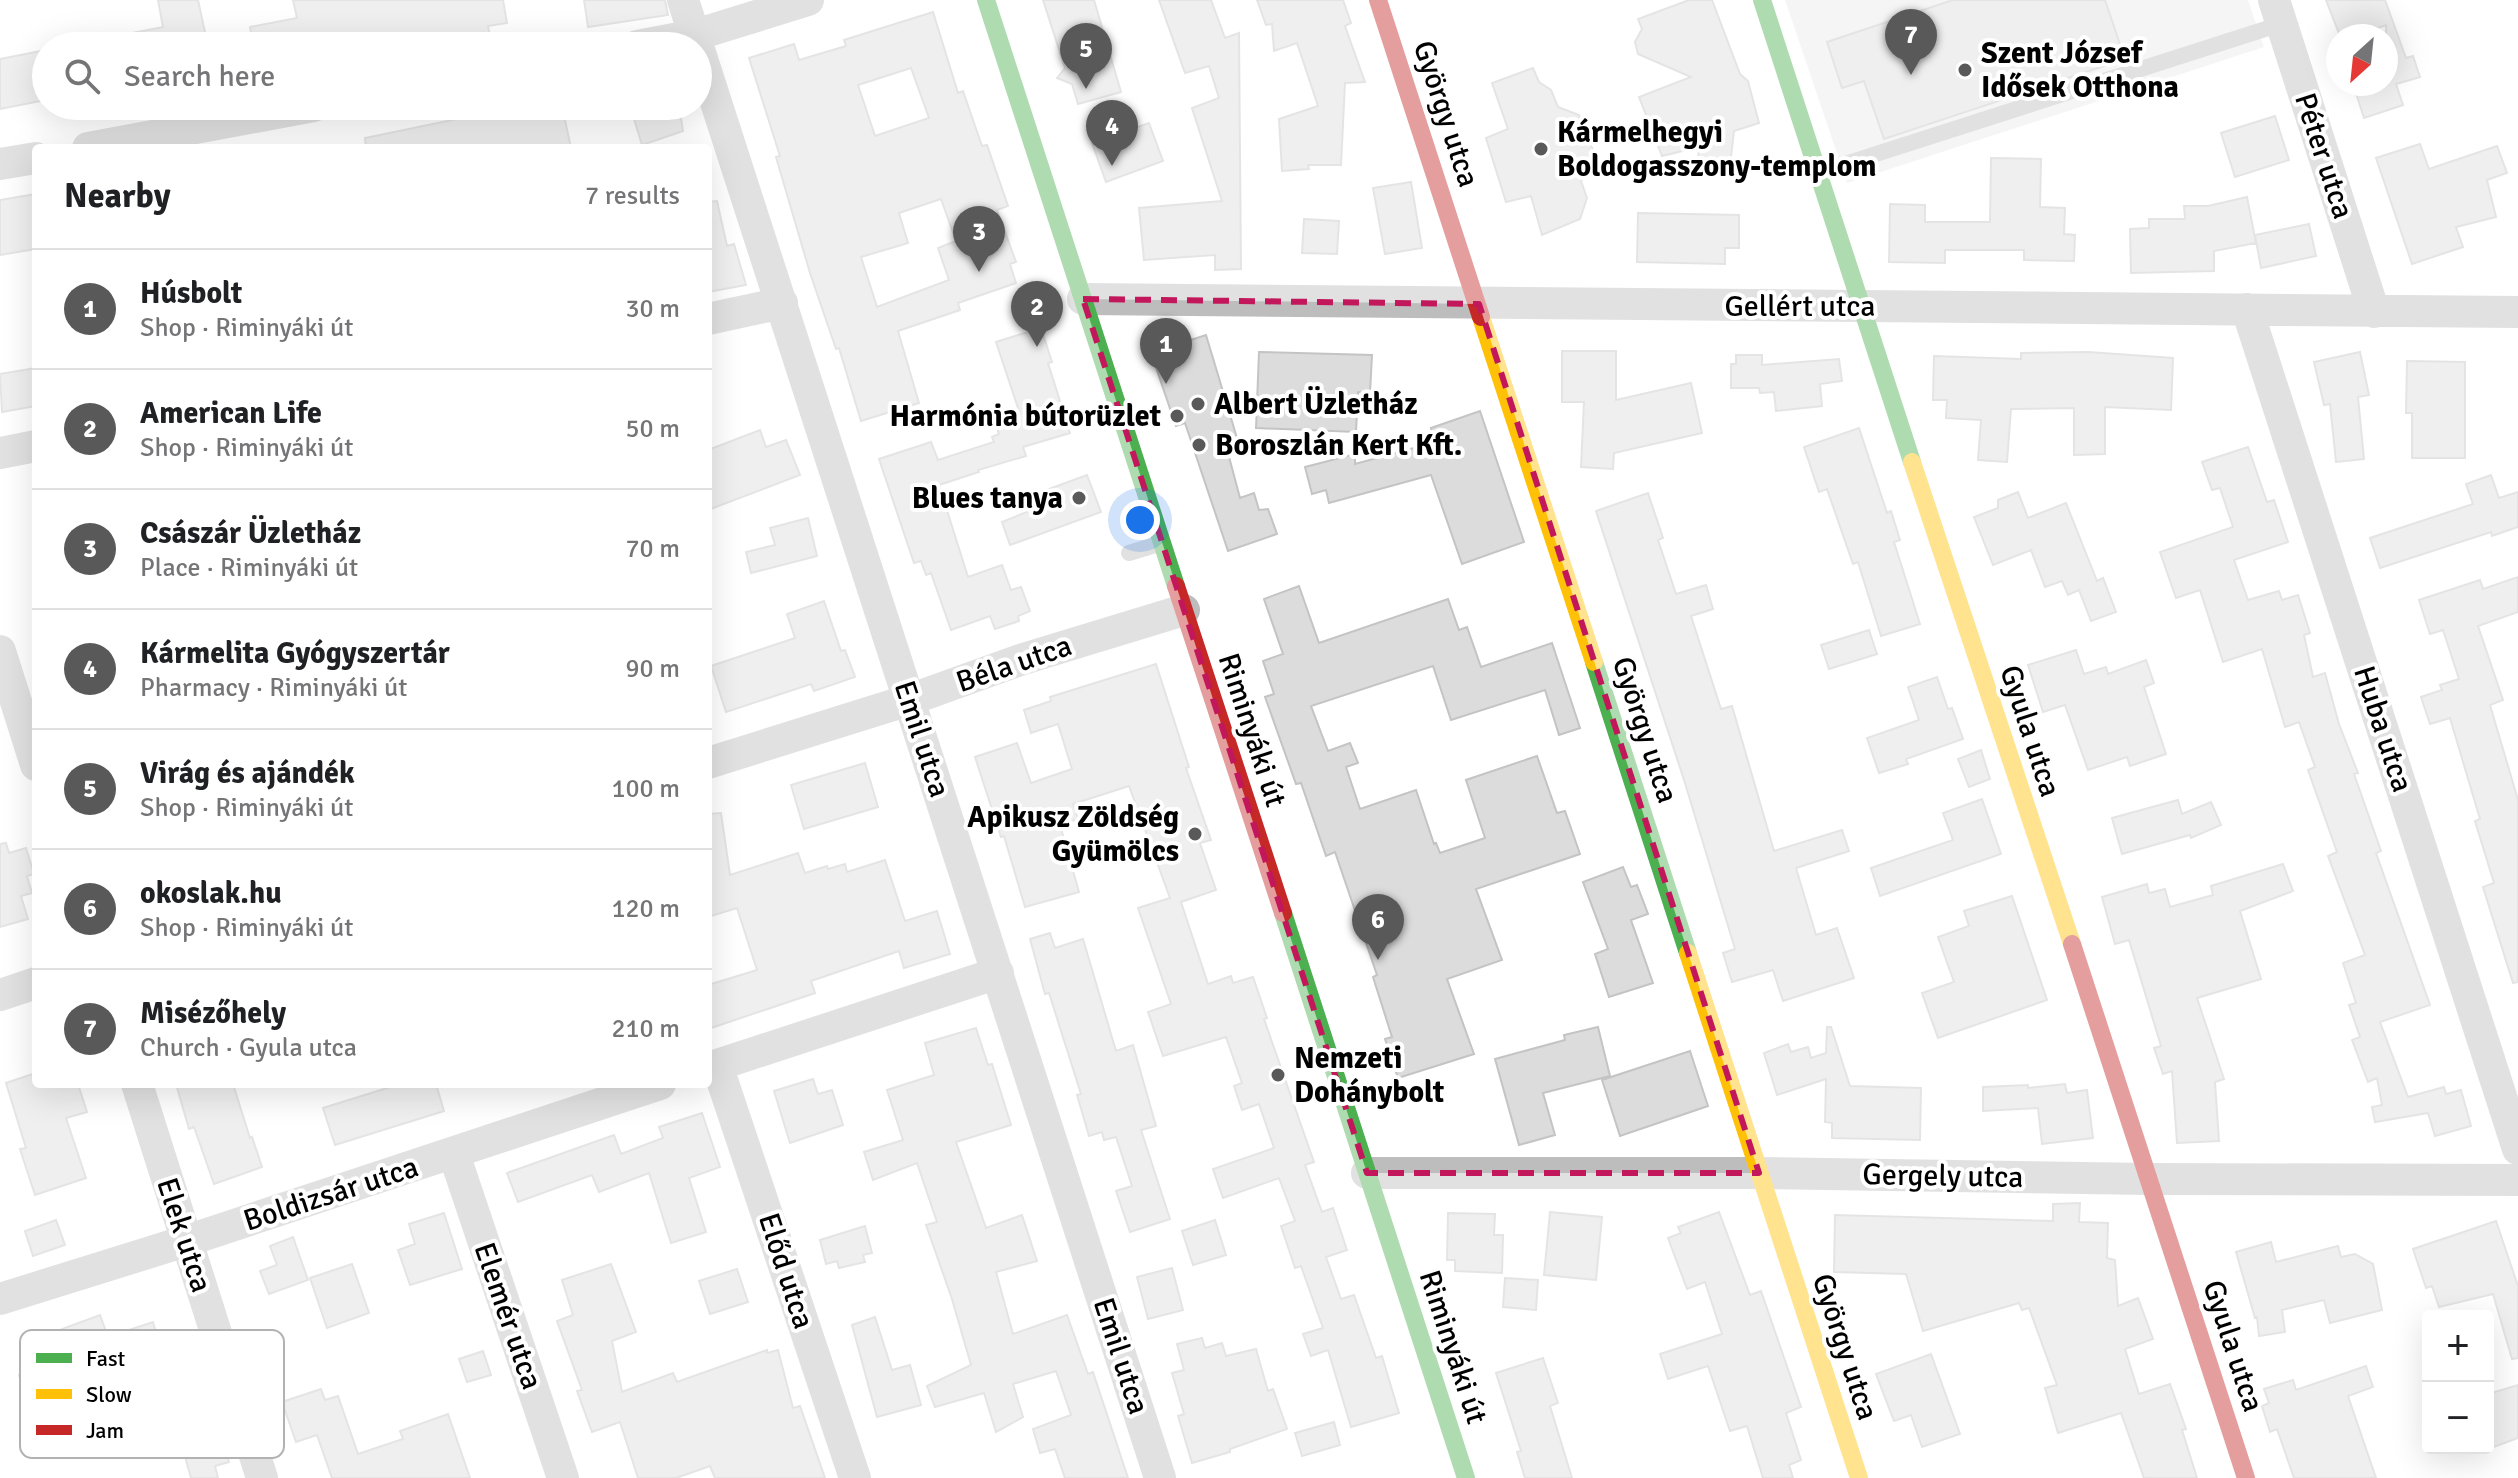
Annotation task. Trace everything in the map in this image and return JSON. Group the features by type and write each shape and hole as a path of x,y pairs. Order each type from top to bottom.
{"street":[{"name":"Emil utca","path":"683,0 694,32"},
{"path":"705,32 808,0"},
{"name":"Riminyáki út","path":"986,0 1466,1478"},
{"name":"György utca","path":"1378,0 1396,32 1479,304 1859,1478"},
{"name":"Gyula utca","path":"1762,0 2246,1478"},
{"name":"Péter utca","path":"2278,12 2374,312"},
{"name":"Emil utca","path":"712,87 1160,1478"},
{"path":"110,144 239,120"},
{"path":"0,164 32,159"},
{"name":"Gellért utca","path":"1083,299 2518,312"},
{"path":"712,318 782,303"},
{"name":"Huba utca","path":"2247,309 2518,1149"},
{"path":"0,453 32,447"},
{"name":"Béla utca","path":"712,762 909,700 1020,660 1184,610"},
{"path":"0,651 32,752"},
{"path":"712,1066 998,973"},
{"path":"0,995 32,984"},
{"name":"Előd utca","path":"712,1066 855,1478"},
{"name":"Elek utca","path":"138,1088 215,1330"},
{"name":"Boldizsár utca","path":"0,1299 454,1154 648,1088"},
{"name":"Elemér utca","path":"454,1154 563,1478"},
{"name":"Gergely utca","path":"1367,1173 2518,1180"},
{"name":"Elek utca","path":"256,1458 262,1478"}],"lane":[{"path":"1819,172 2278,12"},
{"path":"1129,553 1163,543"}],"highlighted area":[{"path":"1083,299 1479,304 1759,1173 1367,1173"}],"shaded area":[{"path":"1785,0 2248,0 2264,47 1847,183"}],"building":[{"path":"158,0 198,0 205,32 137,32 163,27"},
{"path":"293,0 503,0 507,23 488,26 489,32 251,32 250,27 297,18"},
{"path":"584,0 665,0 668,15 588,27"},
{"path":"1043,0 1094,0 1121,92 1078,104 1072,84 1057,78 1065,68"},
{"path":"1159,0 1211,0 1225,38 1239,33 1241,269 1215,270 1215,255 1144,260 1139,208 1222,201 1192,108 1219,98 1209,66 1185,73"},
{"path":"1257,0 1343,0 1351,23 1345,26 1365,82 1345,83 1341,165 1308,165 1309,169 1282,171 1279,119 1318,106 1297,43 1274,51 1272,24 1266,25"},
{"path":"1689,0 1712,0 1740,74 1748,81 1759,123 1734,131 1729,174 1697,172 1699,147 1662,156 1639,97 1691,77 1638,54 1635,42 1642,29 1638,19"},
{"name":"Szent József Idősek Otthona","path":"1953,0 2105,0 2125,59 1884,139 1864,81 1842,88 1827,42"},
{"path":"2326,0 2385,0 2394,24 2335,24"},
{"path":"933,12 958,93 963,91 982,146 987,145 1008,206 997,210 1016,262 1010,264 1016,283 958,303 960,310 898,331 919,403 861,421 839,348 836,349 810,273 776,157 780,156 749,58 794,44 799,60 846,46 844,40","holes":["911,68 929,118 875,136 858,85","941,199 956,241 938,248 949,280 877,307 861,257 908,243 899,213"]},
{"path":"2398,36 2406,58 2413,56 2420,77 2398,83"},
{"path":"32,53 32,103 0,109 0,59"},
{"name":"Kármelhegyi Boldogasszony-templom","path":"1533,68 1539,82 1551,90 1558,107 1579,115 1597,160 1581,181 1587,198 1580,219 1542,235 1531,196 1506,202 1486,138 1508,129 1492,83"},
{"path":"2398,90 2403,105 2364,118 2357,96 2398,96"},
{"path":"2275,116 2289,160 2235,177 2221,133"},
{"path":"452,120 565,120 570,144 366,144 365,138"},
{"path":"634,120 681,120 683,131 642,144"},
{"path":"1149,123 1163,161 1106,182 1092,143"},
{"path":"2420,144 2429,169 2497,146 2507,173 2487,180 2496,217 2456,227 2463,247 2412,264 2376,158"},
{"path":"1991,158 2041,159 2040,207 2065,208 2064,234 2075,235 2074,261 2024,260 2024,250 1945,250 1945,263 1889,262 1890,204 1925,205 1925,222 1990,222"},
{"path":"1411,182 1422,248 1385,254 1373,188"},
{"path":"32,195 32,250 0,255 0,200"},
{"path":"2247,197 2256,243 2214,251 2214,271 2131,273 2130,229 2149,228 2149,219 2185,219 2184,206 2208,206"},
{"path":"717,201 727,246 734,244 746,285 712,291 712,202"},
{"path":"1638,213 1739,215 1739,248 1725,248 1725,264 1637,262"},
{"path":"1304,219 1339,221 1337,254 1302,253"},
{"path":"2309,224 2316,256 2261,268 2255,235"},
{"path":"1041,328 1052,362 1048,363 1070,433 1023,447 1026,456 939,485 968,577 1002,565 1011,590 1021,587 1030,611 1018,616 1019,621 995,629 990,616 951,630 931,573 926,575 921,561 914,563 879,459 931,442 938,460 994,442 992,437 999,434 998,421 1020,414 996,342"},
{"name":"Albert Üzletház","path":"1206,335 1237,438 1224,438 1240,498 1254,493 1259,510 1268,509 1277,534 1228,551 1185,423 1176,426 1151,353"},
{"path":"1562,351 1616,351 1616,400 1691,383 1702,433 1614,453 1613,469 1581,467 1584,402 1562,402"},
{"path":"1259,352 1372,355 1370,393 1358,392 1356,432 1256,428"},
{"path":"2088,352 2173,358 2171,410 2105,407 2105,454 2074,455 2074,408 2011,409 2007,462 1978,460 1981,420 1946,418 1947,400 1933,400 1934,356 2021,359 2021,353"},
{"path":"2360,352 2369,395 2358,397 2364,459 2336,462 2330,404 2324,405 2314,362"},
{"path":"1736,355 1762,355 1762,365 1839,359 1842,381 1820,384 1822,406 1776,411 1774,392 1760,393 1759,388 1731,388 1731,364 1736,364"},
{"path":"2407,361 2465,362 2465,458 2412,458 2412,413 2406,413"},
{"path":"32,369 32,407 2,412 0,374"},
{"path":"1480,411 1524,542 1462,564 1431,475 1329,503 1326,490 1312,494 1305,467 1355,454 1355,464 1425,445 1422,436 1432,434 1431,428"},
{"path":"1859,428 1887,513 1891,511 1900,540 1894,542 1920,624 1881,636 1858,562 1853,564 1827,489 1819,492 1804,447"},
{"path":"760,430 766,447 786,440 800,475 712,508 712,448"},
{"path":"2248,447 2267,502 2274,500 2288,542 2234,560 2248,600 2279,591 2282,600 2298,595 2310,633 2304,635 2313,677 2325,673 2339,724 2358,773 2354,774 2381,851 2376,853 2430,1005 2380,1022 2408,1097 2444,1087 2446,1094 2461,1090 2471,1126 2435,1136 2428,1113 2375,1122 2372,1107 2382,1105 2377,1078 2368,1082 2352,1040 2360,1037 2349,1005 2356,1003 2343,963 2365,955 2328,856 2337,852 2308,770 2315,767 2299,722 2285,727 2262,649 2223,662 2200,590 2176,598 2160,552 2233,527 2220,488 2212,490 2202,462"},
{"path":"1087,475 1101,512 1010,545 1002,522 1051,502 1046,490"},
{"path":"2491,475 2499,498 2518,492 2518,527 2492,536 2491,532 2380,568 2370,538 2473,504 2466,484"},
{"path":"2018,492 2028,518 2066,503 2097,581 2103,578 2116,612 2091,621 2079,590 2068,595 2062,581 2045,587 2031,550 1993,565 1974,517 1998,508 1998,500"},
{"path":"1648,493 1663,538 1658,540 1676,594 1706,585 1713,609 1691,616 1721,709 1732,706 1774,851 1842,830 1849,851 1796,868 1816,935 1837,928 1854,978 1783,1001 1773,970 1732,982 1723,953 1735,949 1685,783 1596,511"},
{"path":"808,518 817,556 751,573 746,552 775,545 770,528"},
{"path":"2518,577 2518,612 2478,626 2503,700 2490,705 2518,800 2518,982 2513,983 2483,887 2494,883 2475,821 2480,819 2450,718 2430,724 2421,697 2442,690 2440,685 2459,679 2443,630 2430,634 2419,600 2480,580 2483,589"},
{"path":"1299,586 1319,643 1448,599 1459,630 1467,627 1481,667 1552,643 1580,728 1559,735 1545,690 1451,720 1433,666 1311,706 1328,751 1350,743 1358,763 1346,767 1360,809 1416,790 1434,844 1440,853 1485,838 1466,780 1537,756 1557,813 1565,811 1580,854 1476,889 1502,960 1447,979 1474,1054 1398,1078 1385,1039 1392,1037 1373,977 1377,975 1335,852 1326,856 1301,783 1296,784 1265,697 1274,694 1263,661 1283,654 1264,599"},
{"path":"824,601 841,651 845,650 855,677 814,691 811,684 726,712 712,666 795,638 787,614"},
{"path":"1869,630 1877,654 1829,669 1821,645"},
{"path":"2076,650 2084,674 2106,667 2108,674 2146,660 2154,683 2144,687 2166,754 2130,766 2127,757 2088,770 2065,705 2043,712 2028,665"},
{"path":"1156,664 1211,840 1200,843 1216,890 1181,902 1208,984 1231,976 1233,983 1253,977 1267,1018 1264,1019 1314,1162 1305,1165 1322,1212 1333,1208 1347,1250 1326,1257 1341,1299 1354,1295 1376,1358 1382,1356 1399,1413 1351,1427 1328,1350 1311,1356 1303,1334 1323,1328 1301,1266 1295,1268 1281,1226 1295,1221 1279,1178 1223,1198 1213,1169 1274,1148 1259,1104 1242,1110 1234,1086 1242,1083 1226,1037 1163,1056 1148,1012 1171,1004 1138,908 1170,898 1129,786 1073,804 1078,819 1060,825 1079,892 1025,907 1004,836 1001,837 975,757 1017,743 1031,783 1072,769 1058,724 1031,733 1024,710 1051,701 1050,697"},
{"path":"1937,677 1963,739 1906,759 1908,764 1879,773 1867,738 1919,720 1908,687"},
{"path":"1981,750 1990,779 1969,787 1958,759"},
{"path":"865,763 878,807 804,829 791,785"},
{"path":"1982,799 2001,854 1880,896 1871,868 1953,840 1943,813"},
{"path":"2178,800 2182,814 2211,802 2221,825 2191,838 2190,835 2122,854 2112,818"},
{"path":"721,813 730,875 798,853 805,873 845,864 847,872 885,860 905,921 937,911 950,954 904,968 899,951 811,981 815,993 712,1028 712,984 757,970 737,908 712,916 712,814"},
{"path":"6,843 9,853 26,848 32,868 32,875 27,876 32,893 21,896 28,919 0,927 0,844"},
{"path":"2283,864 2293,891 2240,911 2261,979 2197,998 2224,1079 2215,1082 2219,1141 2177,1143 2172,1071 2163,1074 2154,1048 2161,1046 2129,940 2115,944 2102,897 2147,884 2149,893 2165,889 2170,907 2213,895 2211,886"},
{"path":"1623,867 1631,887 1637,885 1648,914 1631,920 1653,983 1609,997 1595,954 1608,949 1583,882"},
{"path":"2012,896 2047,1000 1938,1038 1922,993 1954,982 1938,937 1969,926 1964,911"},
{"path":"1050,933 1055,948 1083,939 1116,1051 1133,1045 1156,1126 1141,1130 1170,1219 1130,1232 1116,1191 1132,1186 1116,1137 1104,1140 1102,1132 1089,1136 1077,1095 1081,1094 1049,993 1045,994 1030,939"},
{"path":"1598,1027 1610,1076 1543,1093 1555,1135 1519,1145 1495,1059 1565,1040 1564,1035"},
{"path":"1827,1027 1831,1027 1850,1086 1921,1088 1920,1140 1832,1138 1832,1123 1825,1122 1826,1079 1777,1095 1764,1053 1788,1044 1791,1052 1808,1047 1811,1058 1826,1053"},
{"path":"976,1028 988,1065 992,1064 1011,1125 956,1142 986,1228 1022,1215 1037,1261 996,1272 1013,1334 1067,1315 1088,1374 1093,1372 1128,1478 1065,1478 1055,1449 1040,1453 1033,1429 1071,1415 1056,1371 1013,1384 1023,1417 996,1432 984,1393 935,1407 927,1386 971,1365 926,1225 937,1222 917,1163 873,1180 864,1152 903,1140 887,1090 934,1075 925,1043"},
{"path":"1690,1051 1708,1106 1620,1136 1602,1080"},
{"path":"32,1074 32,1088 79,1088 87,1112 66,1118 86,1178 35,1195 20,1149 26,1148 6,1083"},
{"path":"813,1079 818,1094 832,1090 843,1125 790,1143 774,1091"},
{"path":"2065,1084 2067,1093 2087,1090 2093,1138 2042,1144 2038,1108 1983,1111 1983,1087 2028,1085 2028,1088"},
{"path":"177,1088 234,1088 262,1167 214,1184 194,1127 189,1129"},
{"path":"387,1088 437,1088 444,1111 335,1145 323,1108"},
{"path":"702,1113 720,1167 689,1178 706,1232 671,1243 649,1173 599,1192 592,1175 518,1202 507,1173 614,1135 621,1154 663,1138 659,1127"},
{"path":"2080,1203 2079,1222 2108,1223 2107,1258 2115,1260 2118,1306 2138,1298 2153,1339 2125,1349 2139,1394 2170,1384 2186,1429 2182,1430 2197,1478 2144,1478 2121,1413 2058,1433 2045,1388 2057,1385 2029,1308 2022,1310 2019,1303 1923,1331 1906,1274 1834,1272 1835,1215 2053,1221 2053,1204"},
{"path":"1550,1212 1602,1217 1596,1280 1544,1275"},
{"path":"1719,1212 1750,1295 1761,1291 1801,1407 1786,1413 1801,1460 1789,1465 1793,1478 1763,1478 1747,1426 1730,1431 1708,1366 1668,1379 1660,1354 1722,1334 1705,1282 1687,1289 1668,1238 1681,1233 1678,1227"},
{"path":"444,1213 462,1269 410,1285 398,1250 415,1244 409,1224"},
{"path":"1448,1213 1495,1214 1494,1235 1503,1235 1502,1273 1455,1271 1455,1260 1447,1260"},
{"path":"56,1220 65,1245 33,1256 25,1231"},
{"path":"1215,1220 1226,1255 1193,1265 1182,1231"},
{"path":"2496,1221 2518,1286 2518,1358 2512,1359 2493,1294 2439,1307 2432,1286 2426,1288 2413,1249"},
{"path":"865,1226 872,1253 863,1255 865,1262 839,1268 837,1261 826,1264 820,1240"},
{"path":"293,1237 308,1280 269,1294 260,1271 277,1265 270,1246"},
{"path":"2271,1242 2276,1262 2338,1246 2341,1257 2355,1254 2373,1264 2382,1310 2330,1323 2324,1300 2282,1310 2285,1332 2259,1336 2257,1317 2236,1252"},
{"path":"352,1264 369,1313 327,1328 310,1278"},
{"path":"611,1264 636,1332 612,1341 622,1392 673,1373 677,1382 767,1350 767,1353 778,1350 793,1408 800,1406 825,1478 715,1478 710,1466 676,1478 638,1478 620,1422 592,1432 577,1391 582,1390 557,1321 573,1315 562,1280"},
{"path":"1172,1268 1183,1310 1148,1319 1137,1277"},
{"path":"737,1269 748,1302 710,1314 699,1281"},
{"path":"1505,1278 1538,1280 1536,1310 1503,1307"},
{"path":"100,1315 106,1330 62,1330"},
{"path":"875,1317 892,1370 910,1365 921,1405 877,1417 852,1325"},
{"path":"153,1322 155,1330 129,1330"},
{"path":"1202,1338 1205,1348 1222,1343 1226,1356 1256,1349 1268,1391 1273,1389 1287,1429 1230,1449 1230,1452 1192,1463 1178,1416 1184,1414 1172,1373 1184,1370 1177,1344"},
{"path":"483,1351 491,1375 467,1382 459,1359"},
{"path":"1931,1354 1960,1434 1922,1447 1911,1415 1894,1421 1876,1374"},
{"path":"1543,1358 1558,1403 1550,1406 1572,1478 1525,1478 1517,1452 1521,1451 1496,1373"},
{"path":"2366,1366 2373,1387 2348,1396 2376,1478 2294,1478 2277,1429 2270,1432 2262,1406 2269,1403 2264,1389 2293,1380 2296,1390"},
{"path":"2518,1385 2518,1438 2494,1447 2494,1392"},
{"path":"321,1389 325,1400 338,1396 358,1454 403,1439 400,1431 448,1414 470,1478 332,1478 317,1435 296,1442 284,1401"},
{"path":"1334,1422 1340,1445 1302,1456 1295,1433"},
{"path":"185,1458 228,1458 229,1462 215,1466 218,1478 191,1478"}],"traffic: fast":[{"path":"986,0 1176,586"},
{"path":"1762,0 1912,462"},
{"path":"1594,662 1688,953"},
{"path":"1283,913 1466,1478"}],"traffic: slow":[{"path":"1481,317 1594,662"},
{"path":"1912,462 2072,944"},
{"path":"1688,953 1859,1478"}],"traffic: jam":[{"path":"1378,0 1481,317"},
{"path":"1176,586 1283,913"},
{"path":"2072,944 2246,1478"}],"place":[{"name":"Szent József Idősek Otthona","path":"1965,70"},
{"name":"Misézőhely","path":"1911,75"},
{"name":"Virág és ajándék","path":"1086,89"},
{"name":"Kármelhegyi Boldogasszony-templom","path":"1541,149"},
{"name":"Kármelita Gyógyszertár","path":"1112,166"},
{"name":"Császár Üzletház","path":"979,272"},
{"name":"American Life","path":"1037,347"},
{"name":"Húsbolt","path":"1166,384"},
{"name":"Albert Üzletház","path":"1198,404"},
{"name":"Harmónia bútorüzlet","path":"1177,416"},
{"name":"Boroszlán Kert Kft.","path":"1199,445"},
{"name":"Blues tanya","path":"1079,498"},
{"name":"Apikusz Zöldség Gyümölcs","path":"1195,834"},
{"name":"okoslak.hu","path":"1378,960"},
{"name":"Nemzeti Dohánybolt","path":"1278,1075"}]}
